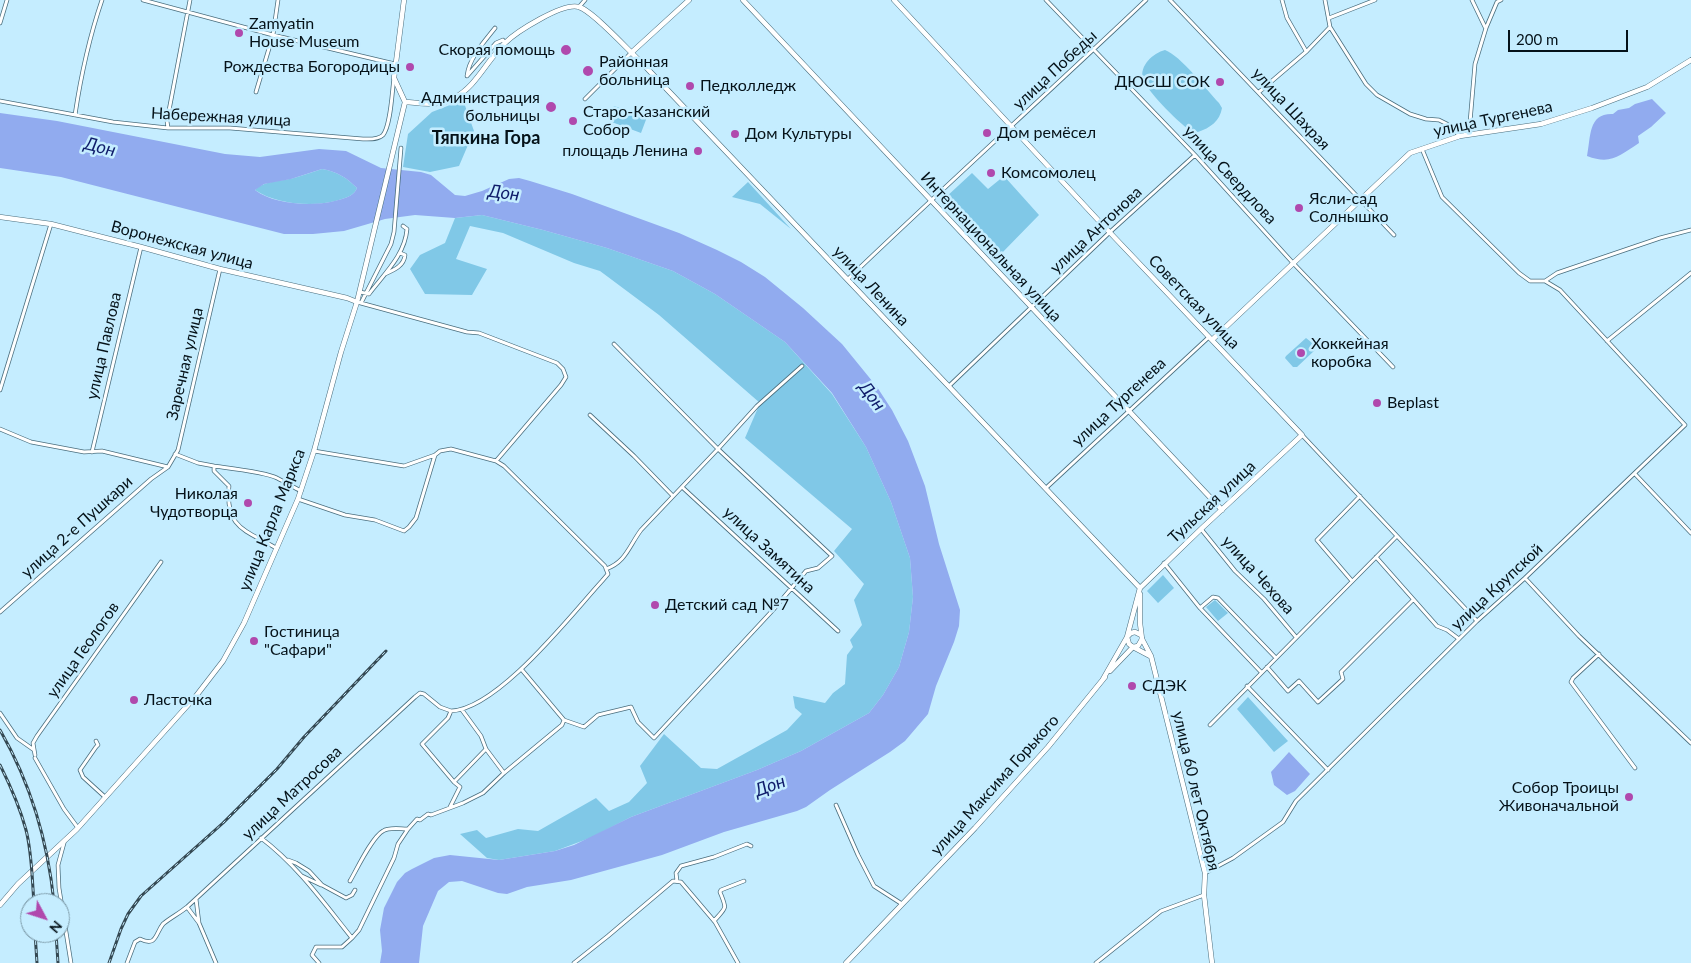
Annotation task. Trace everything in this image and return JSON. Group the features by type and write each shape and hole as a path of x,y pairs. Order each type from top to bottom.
{"main road":[{"path":"404,0 394,78 405,102 432,105 442,103 463,93 505,43 550,13 566,8 579,7"},
{"path":"631,53 689,0"},
{"name":"Интернациональная улица","path":"743,0 1222,510"},
{"name":"Советская улица","path":"894,0 1302,435"},
{"name":"улица Ленина","path":"579,7 592,15 631,53 1140,588"},
{"name":"улица Тургенева","path":"1211,338 1410,154 1422,148 1460,136 1541,124 1592,108 1647,87 1691,60"},
{"name":"улица Карла Маркса","path":"0,905 47,855 78,828 196,696 223,661 244,623 298,499 314,451 341,352 359,303 405,102"},
{"name":"Воронежская улица","path":"0,217 51,224 220,269 347,298 359,303"},
{"name":"Тульская улица","path":"1127,637 1140,588 1201,528 1302,435"},
{"path":"1133,647 1139,645 1142,637 1140,588"},
{"path":"1142,637 1138,632 1133,632 1127,637 1128,643 1151,656"},
{"name":"улица Максима Горького","path":"1103,679 1127,637"},
{"name":"улица 60 лет Октября","path":"1142,637 1151,656 1205,874 1204,895 1212,963"},
{"name":"улица Максима Горького","path":"846,963 975,828 1042,753 1103,679 1133,647"}],"street":[{"path":"0,23 7,0"},
{"path":"75,115 80,78 90,37 102,0"},
{"path":"143,0 273,35 395,64"},
{"path":"168,128 167,122 190,0"},
{"path":"256,92 273,35 278,0"},
{"path":"579,7 585,0"},
{"name":"улица Свердлова","path":"1046,0 1195,155 1293,263 1393,368"},
{"name":"улица Победы","path":"848,279 1146,0"},
{"name":"улица Шахрая","path":"1170,0 1394,235"},
{"path":"1282,0 1287,18 1306,51"},
{"path":"1326,0 1330,26 1366,84 1377,95 1410,114 1426,119 1439,120 1447,124 1460,136"},
{"path":"1329,18 1375,0"},
{"path":"1472,0 1486,28"},
{"path":"1469,134 1476,64 1486,28 1497,2 1501,0"},
{"path":"1259,92 1306,51 1330,26"},
{"path":"494,28 481,44 470,65 467,76 500,40 503,40 505,43"},
{"path":"585,99 631,53"},
{"name":"Набережная улица","path":"0,100 113,122 168,128 230,128 372,139 384,134 388,125 394,78"},
{"name":"улица Карла Маркса","path":"359,303 366,294 391,244 394,232 401,148"},
{"path":"1422,148 1442,197 1519,273 1530,281 1545,282 1560,290 1607,341 1691,274"},
{"name":"улица Антонова","path":"949,386 1110,232 1195,155"},
{"path":"0,390 51,224"},
{"path":"360,292 369,294 400,253 406,238 407,229 403,226"},
{"path":"1545,282 1557,273 1660,238 1691,230"},
{"name":"улица Павлова","path":"92,452 141,247"},
{"path":"384,274 400,266 405,260 405,255 400,253"},
{"name":"Заречная улица","path":"168,467 178,450 220,269"},
{"path":"359,303 467,332 479,333 549,360 563,369 566,377 561,385 496,461"},
{"name":"улица Тургенева","path":"1046,488 1128,410 1211,338"},
{"name":"улица Крупской","path":"1205,874 1232,858 1283,822 1296,801 1477,621 1525,578 1684,426 1607,341"},
{"path":"522,670 564,720 584,727 598,715 631,707 638,722 654,738 773,610 806,571 818,568 832,556 718,448 614,344"},
{"path":"606,569 616,565 625,556 641,530 757,406 802,366"},
{"path":"590,415 673,496"},
{"path":"0,429 31,442 92,452 102,451 168,467"},
{"name":"Советская улица","path":"1302,435 1477,621"},
{"path":"314,451 404,466 435,455 440,451 450,449 496,461 605,566 608,574 602,582 522,670 478,703 462,710 451,711 448,718 422,744 460,787 450,807"},
{"path":"175,454 198,463 256,472 277,478 301,491"},
{"path":"298,499 345,515 375,520 404,531 416,518 435,455"},
{"path":"214,466 214,471 229,486 228,504 233,521 253,537 276,548"},
{"name":"улица 2-е Пушкари","path":"0,612 150,479 168,467"},
{"path":"1635,474 1691,533"},
{"name":"улица Замятина","path":"682,487 838,631"},
{"path":"1352,581 1317,540 1360,496"},
{"name":"улица Чехова","path":"1201,528 1235,570 1264,599 1296,637"},
{"name":"улица Чехова","path":"1261,672 1397,536"},
{"path":"1376,557 1437,626 1447,630 1459,639"},
{"name":"улица Геологов","path":"35,755 33,743 37,736 161,562"},
{"path":"1164,563 1200,608 1261,672 1210,725"},
{"path":"1525,578 1579,636 1691,743"},
{"path":"1200,608 1213,597 1218,598 1276,658"},
{"path":"1267,667 1288,691 1299,681 1318,702 1343,679 1340,672 1413,600"},
{"path":"1599,654 1571,682 1635,768"},
{"path":"1247,686 1328,770"},
{"name":"улица Матросова","path":"127,963 135,942 140,940 152,941 156,938 163,925 196,899 420,694 424,694 440,707 451,711"},
{"path":"462,710 481,736 486,749 504,773"},
{"path":"0,712 18,738 35,755 64,809 78,828"},
{"path":"320,963 312,955 316,948 342,947 358,930 394,858 398,844 417,819 420,820 428,814 431,815 483,793 562,725 564,720"},
{"path":"96,741 98,745 80,770 83,777 105,797"},
{"path":"454,782 486,749"},
{"path":"836,805 874,886 903,905"},
{"path":"350,881 366,852 382,832 386,830 408,829"},
{"path":"261,838 286,859 352,938"},
{"path":"64,841 58,865 59,888 71,963"},
{"path":"677,881 676,872 681,866 714,857 747,844 751,846"},
{"path":"286,859 309,871 322,885 346,898 352,895 355,890"},
{"path":"301,876 318,885 322,885"},
{"path":"574,963 673,881 681,882 714,921 738,963"},
{"path":"714,921 726,904 720,890 744,881"},
{"path":"1096,963 1161,911 1204,895"},
{"path":"196,899 199,923"},
{"path":"187,907 199,923 216,963"}],"shaded area":[{"path":"1165,50 1186,66 1222,108 1217,120 1207,128 1198,132 1188,129 1162,105 1145,84 1142,74 1145,65 1156,54"},
{"name":"Тяпкина Гора","path":"463,100 474,131 459,166 430,172 403,167 408,134 432,112"},
{"path":"614,106 647,117 641,133 609,121"},
{"path":"322,169 337,173 357,188 356,190 351,195 332,202 297,204 274,199 255,190 268,183 294,178"},
{"path":"972,173 988,189 1004,176 1039,215 999,256 945,198"},
{"path":"748,182 791,229 760,204 732,197"},
{"path":"482,215 607,248 673,271 715,294 785,342 832,394 866,447 891,502 910,558 913,597 909,632 899,667 883,695 869,713 801,751 757,770 631,817 590,838 555,851 499,860 487,858 460,834 477,830 486,838 518,829 538,831 596,798 609,811 629,802 647,783 640,766 664,734 701,768 717,769 787,730 802,714 795,708 793,696 825,703 833,693 845,684 847,655 853,647 850,640 862,625 854,600 864,584 834,551 852,529 745,438 760,403 659,315 600,271 574,263 503,233 470,226 456,259 487,269 472,295 425,294 410,269 420,255 445,243 455,218"},
{"name":"Хоккейная коробка","path":"1306,338 1315,345 1315,350 1297,367 1293,367 1285,358"},
{"path":"1163,575 1174,588 1158,603 1147,591"},
{"path":"1215,600 1228,613 1218,621 1206,607"},
{"path":"1248,697 1288,741 1274,752 1237,709"}],"water":[{"path":"1652,99 1666,113 1638,136 1639,143 1615,158 1602,160 1587,156 1592,127 1599,117 1613,114 1618,110"},
{"name":"Дон","path":"0,113 57,121 225,154 260,157 319,149 346,151 381,168 421,172 431,175 455,195 465,196 482,191 509,179 519,178 530,181 572,194 679,233 741,262 765,277 803,308 842,344 877,387 892,410 908,441 925,486 939,544 960,610 959,626 936,686 928,714 905,741 806,807 797,811 724,832 662,855 571,880 527,887 507,894 498,893 462,881 449,882 438,891 423,926 419,963 380,963 382,951 380,930 384,908 397,882 405,873 412,869 434,858 450,855 499,860 555,851 574,845 631,817 757,770 801,751 869,713 883,695 899,667 909,632 913,597 910,558 891,502 866,447 832,393 785,342 715,294 673,271 607,248 482,215 455,218 415,215 385,219 344,231 284,234 61,177 0,168","holes":["322,169 337,173 357,188 351,195 332,202 309,204 285,202 255,190 264,184 291,179"]},
{"path":"1289,752 1310,774 1295,791 1287,795 1274,785 1271,772"}],"railway":[{"path":"109,963 128,914 141,896 223,823 277,769 304,737 386,651"},
{"path":"0,730 21,771 29,792 42,836 53,893"},
{"path":"0,765 21,813 26,830 31,857 33,893"},
{"path":"36,943 37,963"},
{"path":"57,943 58,963"}],"place":[{"name":"Zamyatin House Museum","path":"239,33"},
{"name":"Скорая помощь","path":"566,50"},
{"name":"Рождества Богородицы","path":"410,67"},
{"name":"Районная больница","path":"588,71"},
{"name":"ДЮСШ СОК","path":"1220,82"},
{"name":"Педколледж","path":"690,86"},
{"name":"Администрация больницы","path":"551,107"},
{"name":"Старо-Казанский Собор","path":"573,121"},
{"name":"Дом ремёсел","path":"987,133"},
{"name":"Дом Культуры","path":"735,134"},
{"name":"площадь Ленина","path":"698,151"},
{"name":"Комсомолец","path":"991,173"},
{"name":"Ясли-сад Солнышко","path":"1299,208"},
{"name":"Хоккейная коробка","path":"1301,353"},
{"name":"Beplast","path":"1377,403"},
{"name":"Николая Чудотворца","path":"248,503"},
{"name":"Детский сад №7","path":"655,605"},
{"name":"Гостиница \"Сафари\"","path":"254,641"},
{"name":"СДЭК","path":"1132,686"},
{"name":"Ласточка","path":"134,700"},
{"name":"Собор Троицы Живоначальной","path":"1629,797"}],"district":[{"name":"Тяпкина Гора","path":"486,138"}]}
